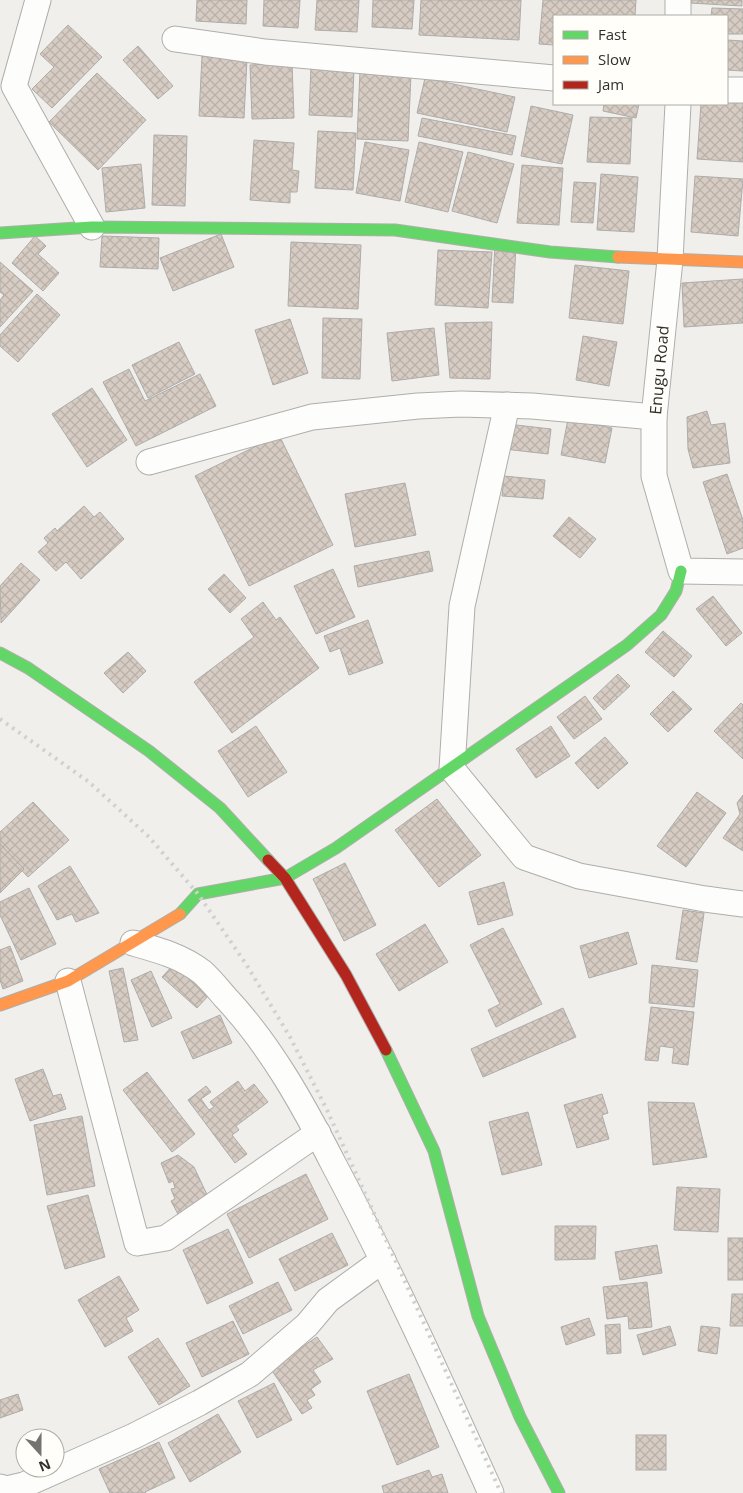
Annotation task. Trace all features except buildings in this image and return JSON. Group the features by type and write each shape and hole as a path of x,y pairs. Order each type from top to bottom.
{"street":[{"path":"38,0 7,81 92,227"},
{"path":"678,0 678,15"},
{"path":"175,39 265,52 553,78"},
{"path":"728,90 743,90"},
{"name":"Enugu Road","path":"678,105 670,260 654,418 654,476 680,571"},
{"path":"0,233 92,227 395,230 550,252 670,260 743,262"},
{"path":"149,462 312,417 418,406 461,404 507,405 591,410 654,418"},
{"path":"507,405 462,606 452,769 524,856 579,876 743,904"},
{"path":"0,1005 68,982 180,914 198,894 285,878 336,848 452,769 627,645 661,616 676,591 680,571 743,572"},
{"path":"0,653 28,668 149,751 220,808 285,878 346,975 397,1071 434,1151 454,1218 478,1316 520,1417 559,1493"},
{"path":"133,943 184,960 203,974 238,1010 281,1070 318,1133 383,1260 414,1323 491,1493"},
{"path":"68,982 137,1242 166,1238 318,1133"},
{"path":"0,1487 7,1489 24,1485 134,1436 250,1374 307,1325 328,1300 383,1260"}],"railway":[{"path":"0,719 89,782 149,837 198,894 246,964 290,1037 327,1110 501,1493"}],"traffic: fast":[{"path":"0,233 92,227 395,230 550,252 618,257"},
{"path":"180,914 198,894 285,878 336,848 627,645 661,615 676,591 681,571"},
{"path":"0,653 28,668 149,751 220,808 268,860"},
{"path":"386,1050 434,1151 478,1316 520,1417 559,1493"}],"traffic: slow":[{"path":"618,257 743,262"},
{"path":"0,1005 68,981 180,914"}],"traffic: jam":[{"path":"268,860 285,878 346,975 386,1050"}]}
